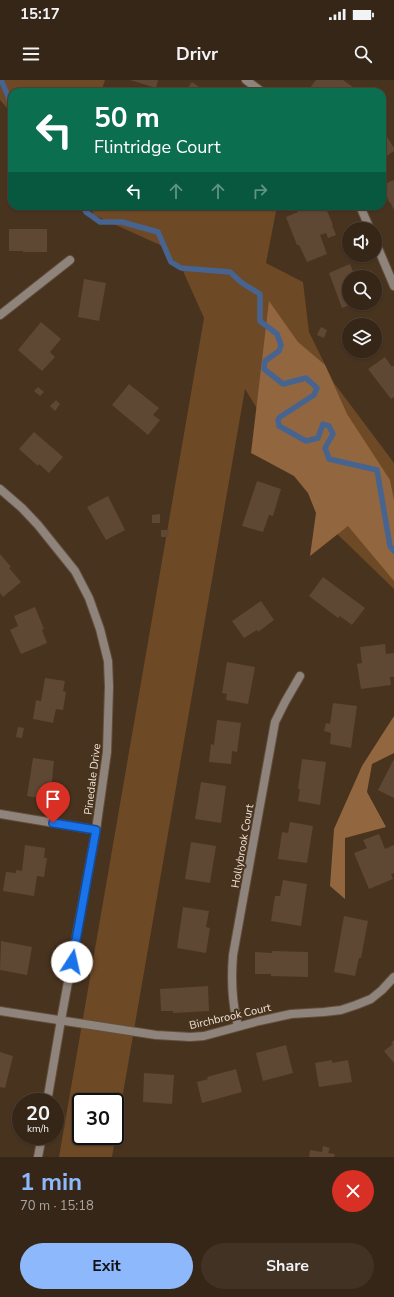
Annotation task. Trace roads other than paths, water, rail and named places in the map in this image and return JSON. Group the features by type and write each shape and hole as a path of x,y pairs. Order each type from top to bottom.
{"street":[{"path":"246,80 257,88"},
{"path":"362,210 367,222"},
{"path":"382,258 394,286"},
{"path":"0,315 70,260"},
{"name":"Pinedale Drive","path":"0,489 22,508 38,525 75,571 88,598 100,629 108,661 109,687 107,752 96,830 49,1093"},
{"name":"Hollybrook Court","path":"238,1026 232,996 233,955 275,722 300,676"},
{"path":"0,814 96,830"},
{"name":"Birchbrook Court","path":"0,1011 172,1037 190,1038 204,1036 238,1026 291,1014 341,1010 371,999 394,977"},
{"path":"38,1157 40,1145"}],"waterway":[{"path":"1,80 8,96"},
{"path":"85,210 100,222 122,222 158,232 171,262 181,268 230,272 242,283 260,294 260,321 277,334 281,345 279,351 265,361 264,369 283,384 306,378 317,388 314,395 280,417 278,420 279,426 306,441 318,438 323,424 329,426 333,434 325,448 329,459 377,470 390,546 394,551"}]}
